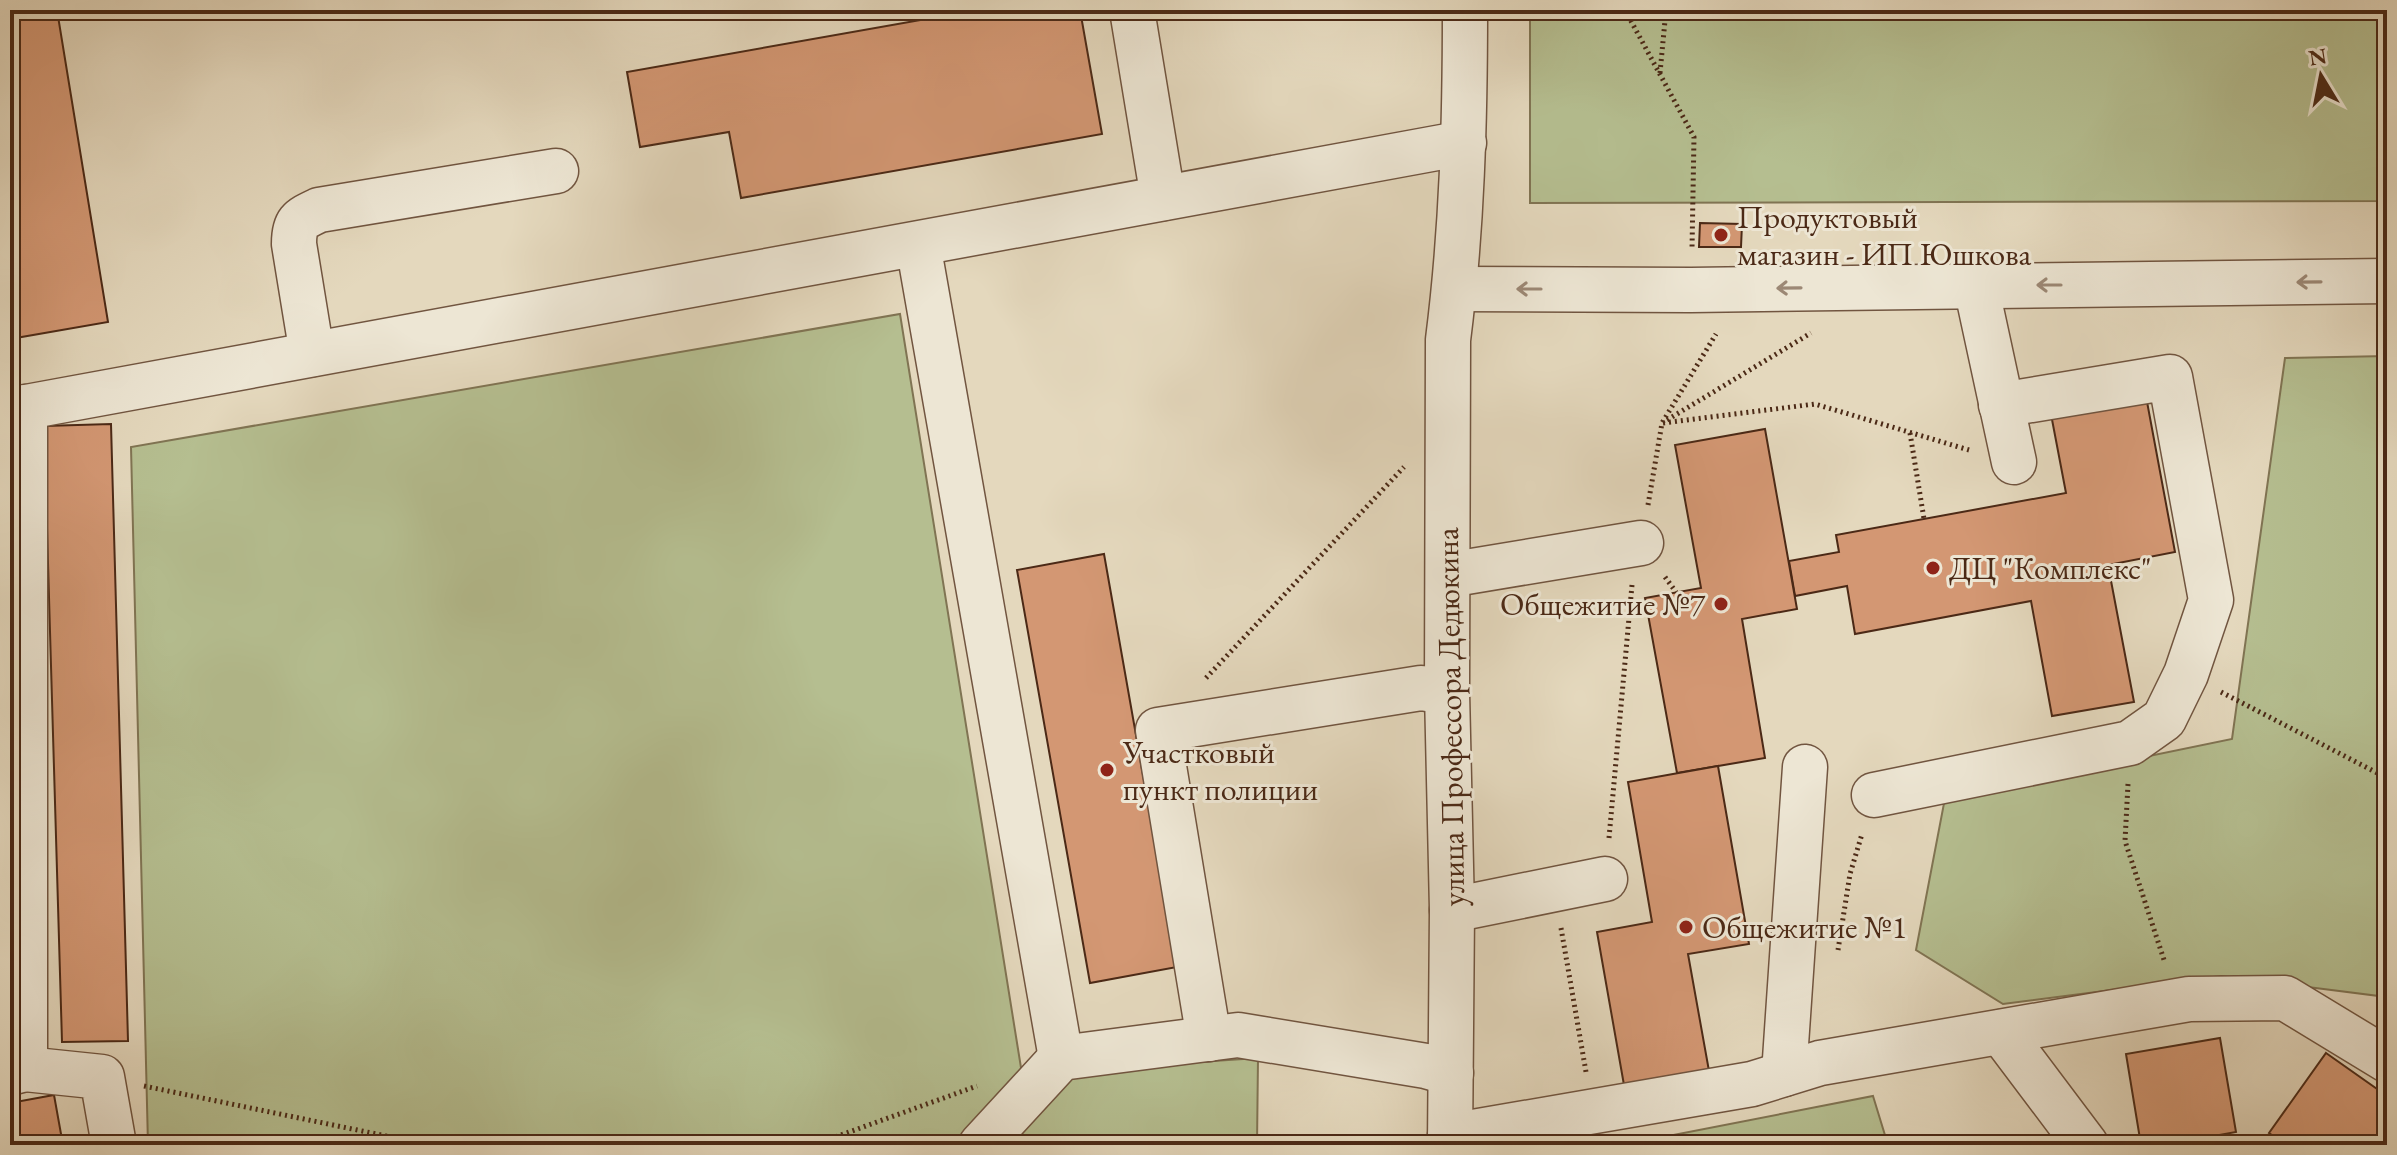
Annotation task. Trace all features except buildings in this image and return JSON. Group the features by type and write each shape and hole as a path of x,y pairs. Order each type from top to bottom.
{"street":[{"path":"1132,10 1163,198"},
{"name":"улица Профессора Дедюкина","path":"1450,1140 1452,910 1447,692 1448,340 1455,289 1464,143 1465,10"},
{"path":"114,1145 102,1077 18,1071 17,408 1464,143"},
{"path":"312,354 294,244 294,229 301,218 319,210 556,171"},
{"path":"918,244 1061,1058"},
{"path":"1455,289 1691,290 2387,281"},
{"path":"1976,286 2014,462"},
{"path":"1874,795 2130,743 2164,719 2186,674 2211,600 2170,377 2001,405"},
{"path":"1448,575 1641,543"},
{"path":"1209,1039 1158,730 1421,688 1447,692"},
{"path":"1784,1074 1805,767"},
{"path":"1452,910 1605,879"},
{"path":"1450,1140 1593,1111 1752,1084 1820,1063 2180,1001 2285,998 2387,1060"},
{"path":"2001,1032 2086,1145"},
{"path":"981,1145 1061,1058 1238,1035 1426,1066 1451,1073"}],"path":[{"path":"1625,10 1694,137 1691,290"},
{"path":"1660,74 1666,10"},
{"path":"1662,423 1811,333"},
{"path":"1605,879 1633,578 1662,423 1716,334"},
{"path":"1662,423 1815,404 2014,462"},
{"path":"1910,433 1924,519"},
{"path":"1201,684 1408,463"},
{"path":"2186,674 2387,778"},
{"path":"2130,743 2125,841 2155,939 2180,1001"},
{"path":"1554,888 1593,1111"},
{"path":"102,1077 425,1145 451,1145"},
{"path":"813,1145 979,1085"}],"green space":[{"path":"1530,10 2387,10 2387,201 1530,203"},
{"path":"900,314 1022,1074 1258,1058 1257,1145 148,1145 131,447"},
{"path":"2387,356 2387,997 2221,976 2003,1004 1916,950 1945,798 2232,739 2285,358"},
{"path":"1873,1096 1888,1145 1622,1145"}],"place":[{"name":"Продуктовый магазин - ИП Юшкова","path":"1721,235"},
{"name":"ДЦ \"Комплекс\"","path":"1933,568"},
{"name":"Общежитие №7","path":"1721,604"},
{"name":"Участковый пункт полиции","path":"1107,770"},
{"name":"Общежитие №1","path":"1686,927"}]}
